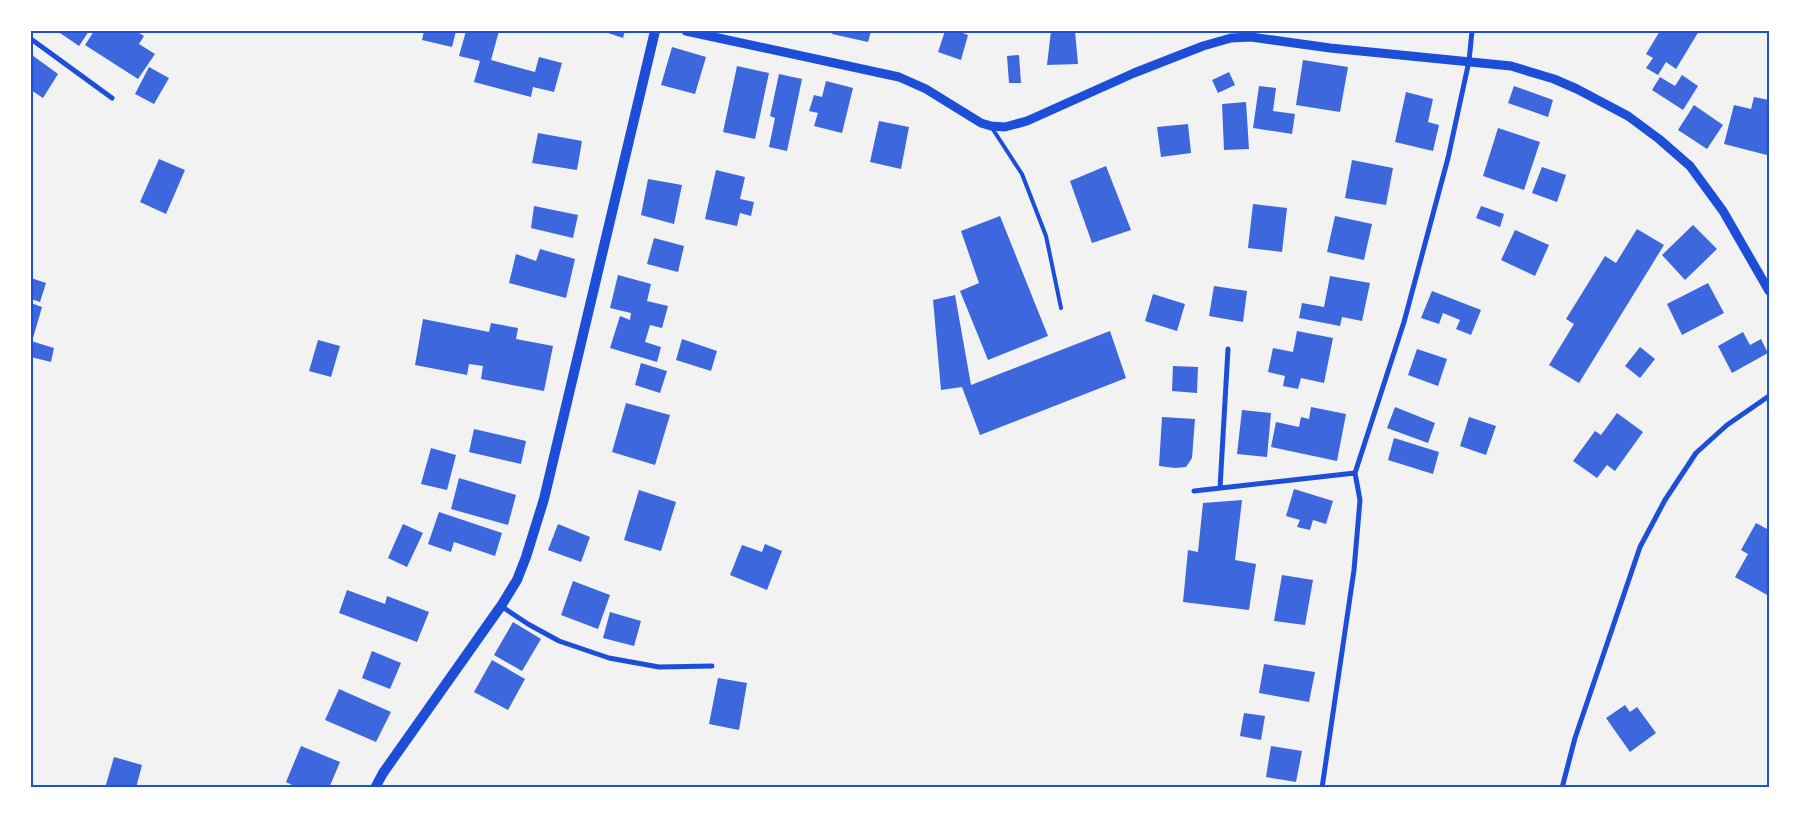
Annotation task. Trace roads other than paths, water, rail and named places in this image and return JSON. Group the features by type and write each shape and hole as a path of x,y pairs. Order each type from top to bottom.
{"main road":[{"path":"375,788 383,773 501,606 517,580 526,557 544,499 656,31"}],"street":[{"path":"686,31 899,77 926,89 970,117 991,126 1005,127 1022,123 1134,73 1229,35 1330,48 1511,66 1554,79 1628,116 1659,139 1690,166 1722,211 1769,291"},
{"path":"1322,788 1354,570 1360,500 1356,473 1404,322 1448,158 1469,61 1472,31"},
{"path":"31,39 112,98"},
{"path":"1220,488 1228,349"},
{"path":"1562,788 1578,729 1644,539 1665,500 1696,453 1727,425 1769,396"},
{"path":"1194,490 1356,473"},
{"path":"501,606 559,641 609,658 659,667 712,666"}],"lane":[{"path":"991,126 1022,174 1046,236 1061,308"}]}
